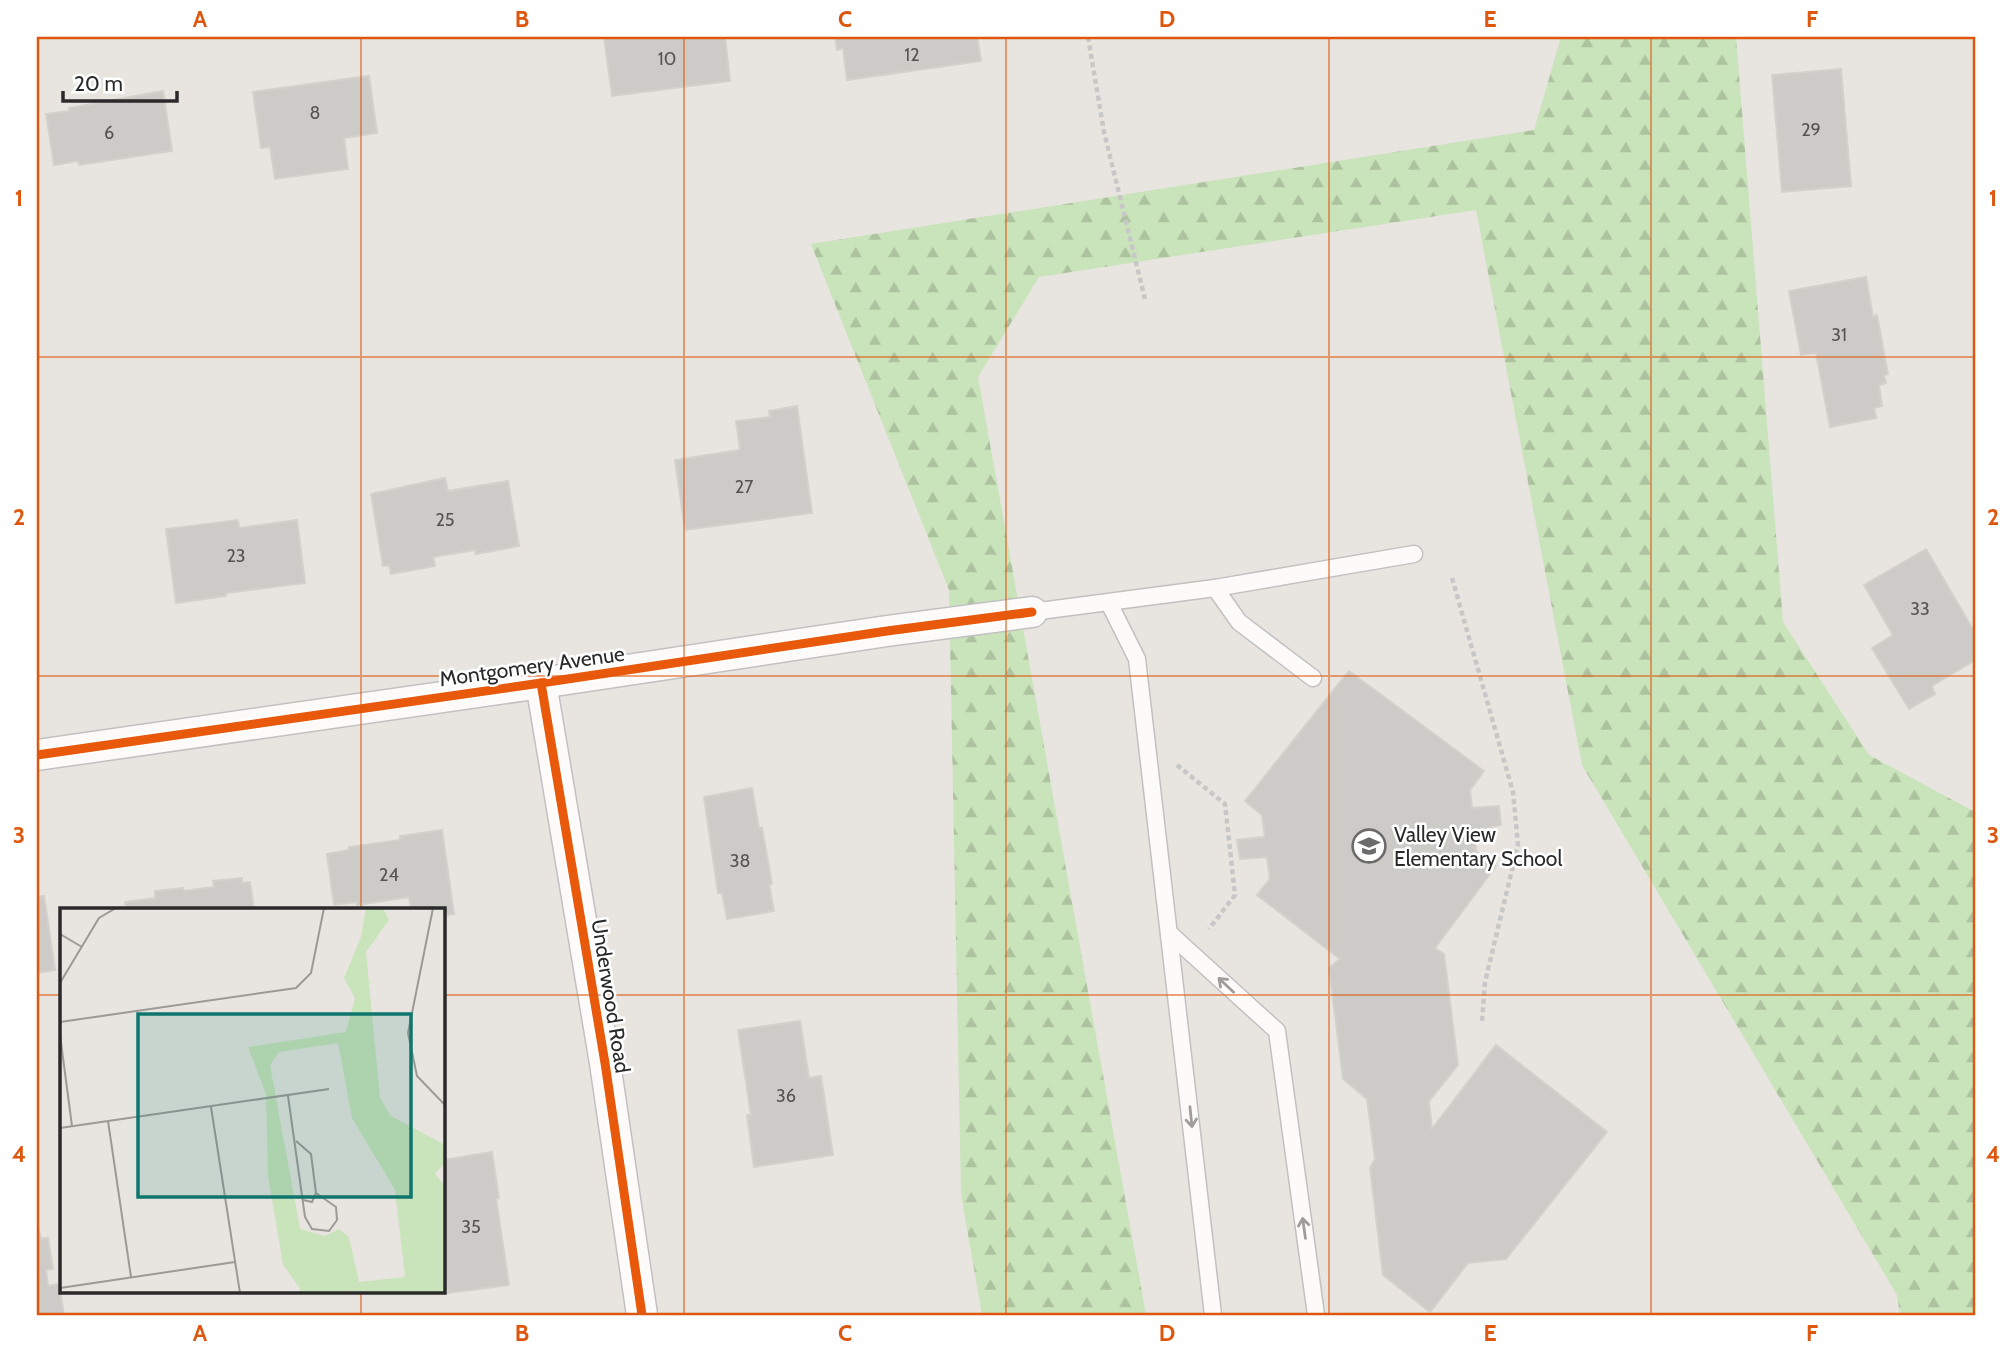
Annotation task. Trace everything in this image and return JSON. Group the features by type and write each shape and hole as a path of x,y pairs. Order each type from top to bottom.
{"street":[{"name":"Montgomery Avenue","path":"37,755 1032,612"},
{"name":"Underwood Road","path":"541,683 605,1063 642,1315"}],"lane":[{"path":"1032,612 1215,588 1414,554"},
{"path":"1215,588 1239,622 1313,678"},
{"path":"1109,603 1137,659 1213,1315"},
{"path":"1169,933 1276,1031 1316,1315"}],"path":[{"path":"1088,37 1104,132 1145,299"},
{"path":"1451,578 1513,792 1518,845 1485,982 1482,1021"},
{"path":"1176,764 1225,804 1235,895 1209,929"}],"green space":[{"path":"1561,37 1736,37 1783,622 1869,755 1975,812 1975,1315 1900,1315 1897,1295 1582,765 1476,210 1039,277 978,377 1146,1315 982,1315 961,1194 949,590 811,244 1534,130"}],"building":[{"path":"604,37 725,37 730,81 612,96"},
{"path":"835,37 977,37 981,61 847,80 843,48 837,50"},
{"path":"1841,69 1851,186 1782,192 1772,75"},
{"path":"369,76 377,133 344,138 348,169 275,179 270,147 261,148 253,92"},
{"path":"163,91 172,151 79,165 78,161 54,165 46,114"},
{"path":"1866,277 1873,317 1877,315 1888,374 1884,375 1886,383 1879,385 1882,406 1874,408 1876,418 1830,427 1816,353 1801,355 1789,291"},
{"path":"797,406 812,513 685,530 675,460 740,450 736,421 770,417 769,411"},
{"path":"445,478 448,491 508,481 519,546 476,554 475,550 433,557 435,566 391,574 389,565 383,566 371,494"},
{"path":"238,520 239,528 297,520 305,583 226,593 226,596 176,603 166,529"},
{"path":"1926,549 1975,633 1975,660 1932,686 1935,694 1909,709 1872,648 1893,635 1864,585"},
{"path":"1349,671 1484,771 1470,790 1472,808 1499,806 1501,825 1475,830 1476,851 1496,866 1435,948 1444,954 1458,1065 1429,1101 1432,1129 1496,1045 1607,1132 1506,1259 1468,1263 1430,1312 1383,1275 1370,1168 1375,1159 1367,1099 1343,1079 1329,968 1340,959 1257,895 1270,879 1267,857 1240,859 1237,840 1265,837 1262,815 1245,801"},
{"path":"752,788 759,828 762,828 774,911 727,919 722,893 718,893 704,797"},
{"path":"442,830 454,914 444,916 444,908 411,908 409,897 357,905 357,902 334,905 327,854 349,850 349,847 400,840 400,836"},
{"path":"242,878 242,883 250,882 254,908 126,908 125,902 155,898 155,891 214,887 213,881"},
{"path":"44,896 55,970 37,973 37,897"},
{"path":"800,1021 809,1078 821,1076 833,1155 754,1167 747,1115 751,1115 738,1030"},
{"path":"492,1152 509,1285 448,1293 444,1263 444,1160"},
{"path":"39,1230 41,1239 48,1238 53,1269 46,1270 48,1286 59,1284 64,1315 37,1315"}],"cycle path":[{"path":"37,755 1032,612"},
{"path":"541,683 605,1063 642,1315"}],"place":[{"name":"Valley View Elementary School","path":"1369,846"}]}
